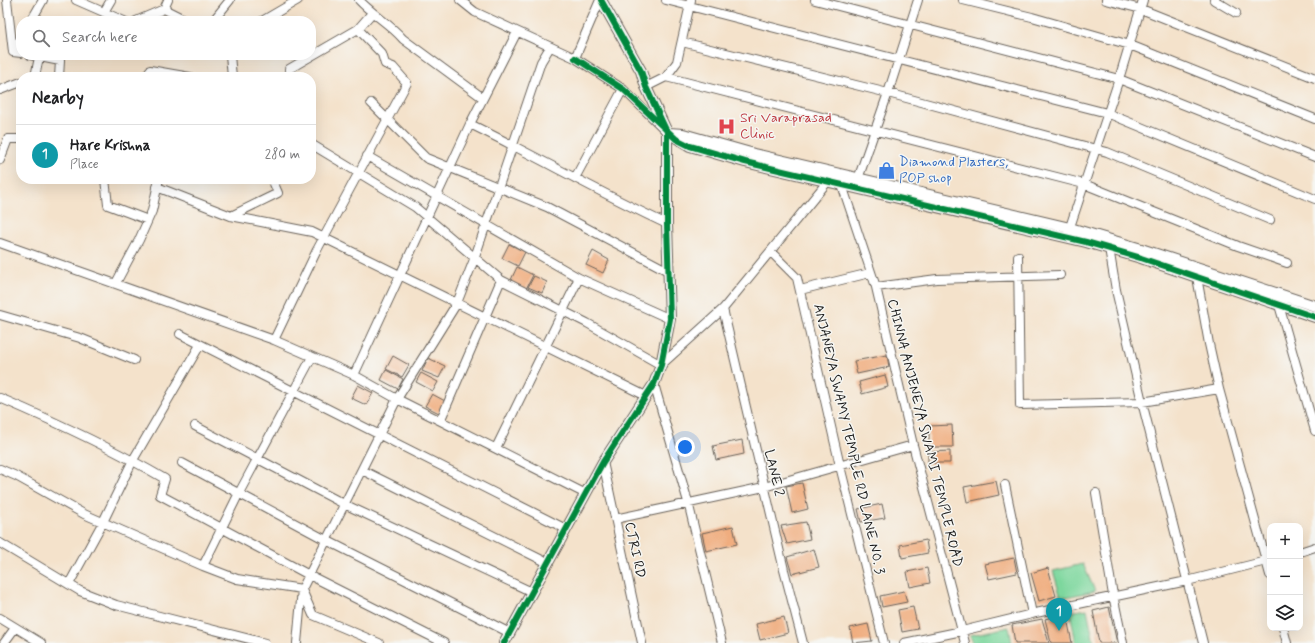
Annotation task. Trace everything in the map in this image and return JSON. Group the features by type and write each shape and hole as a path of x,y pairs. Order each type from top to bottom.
{"street":[{"path":"7,0 16,48"},
{"path":"34,16 43,0"},
{"path":"76,0 113,16"},
{"path":"104,12 111,0"},
{"path":"148,16 164,9 168,0"},
{"path":"217,16 230,0"},
{"path":"271,16 298,0"},
{"path":"360,0 372,13 393,27 403,39 483,98"},
{"path":"460,0 475,12 576,58 623,89 667,132 690,146 842,185 1138,248 1315,306"},
{"path":"576,58 600,0"},
{"path":"504,643 603,462 654,384 661,365 670,319 670,272 667,224 667,132 646,87 641,71 600,0"},
{"path":"666,0 690,3 898,59 1108,113 1315,199"},
{"path":"815,0 1120,79 1315,157"},
{"path":"858,179 918,0"},
{"path":"963,0 1032,17 1130,45 1315,118"},
{"path":"1106,0 1141,9 1315,78"},
{"path":"1068,232 1120,79 1144,0"},
{"path":"1214,0 1236,13"},
{"path":"646,87 666,77 676,62 682,42 690,3"},
{"path":"164,9 178,16"},
{"path":"316,54 358,29 372,13"},
{"path":"274,340 324,237 407,83 393,67 385,64 382,54 358,29"},
{"path":"354,375 470,124 517,32"},
{"path":"682,42 888,93 1106,152 1270,220"},
{"path":"297,643 302,589 397,399 457,303 475,257 541,62 550,47"},
{"path":"36,72 38,60"},
{"path":"55,60 60,61 59,72"},
{"path":"230,60 232,72"},
{"path":"290,69 305,60"},
{"path":"149,72 150,70 161,72"},
{"path":"666,77 875,129 1084,184 1238,246 1287,263"},
{"path":"0,90 16,84"},
{"path":"575,178 623,89"},
{"path":"371,103 426,158 547,207 670,272"},
{"path":"470,124 513,144 617,201 667,224"},
{"path":"667,132 683,134 754,154 1068,232 1109,248 1315,317"},
{"path":"0,160 8,139 16,139"},
{"path":"316,147 415,207 501,280 562,311 661,365"},
{"path":"367,156 578,278 670,319"},
{"path":"661,365 723,308 771,252 828,181"},
{"path":"106,184 108,206 148,220"},
{"path":"116,283 152,211 158,184"},
{"path":"160,184 231,216 312,232 324,237 646,396"},
{"path":"231,216 278,193 274,184"},
{"name":"CHINNA ANJENEYA SWAMI TEMPLE ROAD","path":"842,185 876,287 913,445 965,643"},
{"path":"0,243 274,340 312,356 354,375 397,399 440,419 586,494"},
{"path":"1109,248 1116,290 1142,402 1203,643"},
{"name":"ANJANEYA SWAMY TEMPLE RD LANE NO. 3","path":"771,252 797,278 840,466 884,643"},
{"path":"1018,256 1020,405 1142,402 1219,389"},
{"path":"800,290 870,272"},
{"path":"876,287 937,279 1060,275"},
{"path":"1197,277 1219,389 1268,559"},
{"path":"496,448 578,278"},
{"path":"440,419 501,280"},
{"path":"1278,305 1315,431"},
{"name":"LANE 2","path":"723,308 764,487 803,643"},
{"path":"0,315 80,338 134,360"},
{"path":"180,334 566,529"},
{"path":"69,584 103,522 133,460 200,345"},
{"path":"203,566 239,493 312,356"},
{"path":"654,384 688,502 722,643"},
{"path":"0,398 47,418 133,460 165,480 160,495 309,575 444,643"},
{"path":"195,426 344,504 532,592"},
{"path":"615,519 688,502 764,487 913,445"},
{"name":"CTRI RD","path":"603,462 642,643"},
{"path":"182,463 326,540 510,633"},
{"path":"0,469 16,476 84,514 203,566 237,579 302,589"},
{"path":"362,470 548,563"},
{"path":"1005,486 1031,614"},
{"path":"1096,493 1113,595 1123,643"},
{"path":"0,543 69,584 116,605 265,643"},
{"path":"1303,551 1315,547"},
{"path":"904,643 962,631 1113,595 1187,581 1267,560"},
{"path":"302,589 313,615 379,643"},
{"path":"0,618 15,628 32,636 41,643"},
{"path":"4,643 15,628"},
{"path":"1284,631 1286,643"}],"green space":[{"path":"1083,564 1095,591 1061,598 1053,571"},
{"path":"1087,609 1094,643 1076,643 1070,612"},
{"path":"1009,627 1012,643 973,643 970,635"}],"building":[{"path":"509,244 525,252 518,266 502,258"},
{"path":"593,251 609,260 603,273 586,265"},
{"path":"517,267 533,275 526,289 510,282"},
{"path":"534,276 547,282 542,293 528,287"},
{"path":"887,355 889,367 857,374 854,361"},
{"path":"393,356 409,365 402,377 386,369"},
{"path":"428,358 445,366 439,378 422,371"},
{"path":"386,370 403,379 398,389 381,380"},
{"path":"421,373 438,382 433,391 416,382"},
{"path":"885,375 888,387 862,394 859,382"},
{"path":"358,385 373,393 366,405 351,398"},
{"path":"432,394 445,401 439,413 425,406"},
{"path":"952,425 953,447 929,447 929,426"},
{"path":"742,440 744,454 716,460 713,446"},
{"path":"950,451 950,463 928,463 928,452"},
{"path":"996,481 999,495 967,502 964,487"},
{"path":"802,483 808,509 792,513 786,486"},
{"path":"882,504 885,518 861,522 858,509"},
{"path":"806,522 810,539 787,544 781,526"},
{"path":"733,526 737,544 706,551 702,533"},
{"path":"926,540 928,553 902,558 900,545"},
{"path":"814,549 819,567 792,574 787,557"},
{"path":"1014,558 1017,573 989,579 985,564"},
{"path":"927,568 930,583 910,587 907,572"},
{"path":"1048,568 1056,596 1039,601 1031,573"},
{"path":"904,591 907,602 882,607 880,596"},
{"path":"913,607 918,629 902,632 898,610"},
{"path":"1109,607 1117,643 1099,643 1093,611"},
{"path":"1066,613 1072,643 1051,643 1045,619"},
{"path":"784,617 788,633 760,640 756,624"},
{"path":"1042,619 1049,643 1015,643 1012,625"},
{"path":"868,624 872,641 853,643 850,628"}],"cycle path":[{"path":"504,643 603,462 654,384 661,365 670,319 667,224 667,132 646,87 641,71 601,0"},
{"path":"575,58 623,89 676,139 690,146 745,162 1086,242 1141,258 1315,317"}],"place":[{"name":"Sri Varaprasad Clinic","path":"727,126"},
{"name":"Diamond Plasters, POP shop","path":"886,170"},
{"name":"Hare Krishna","path":"1059,631"}]}
